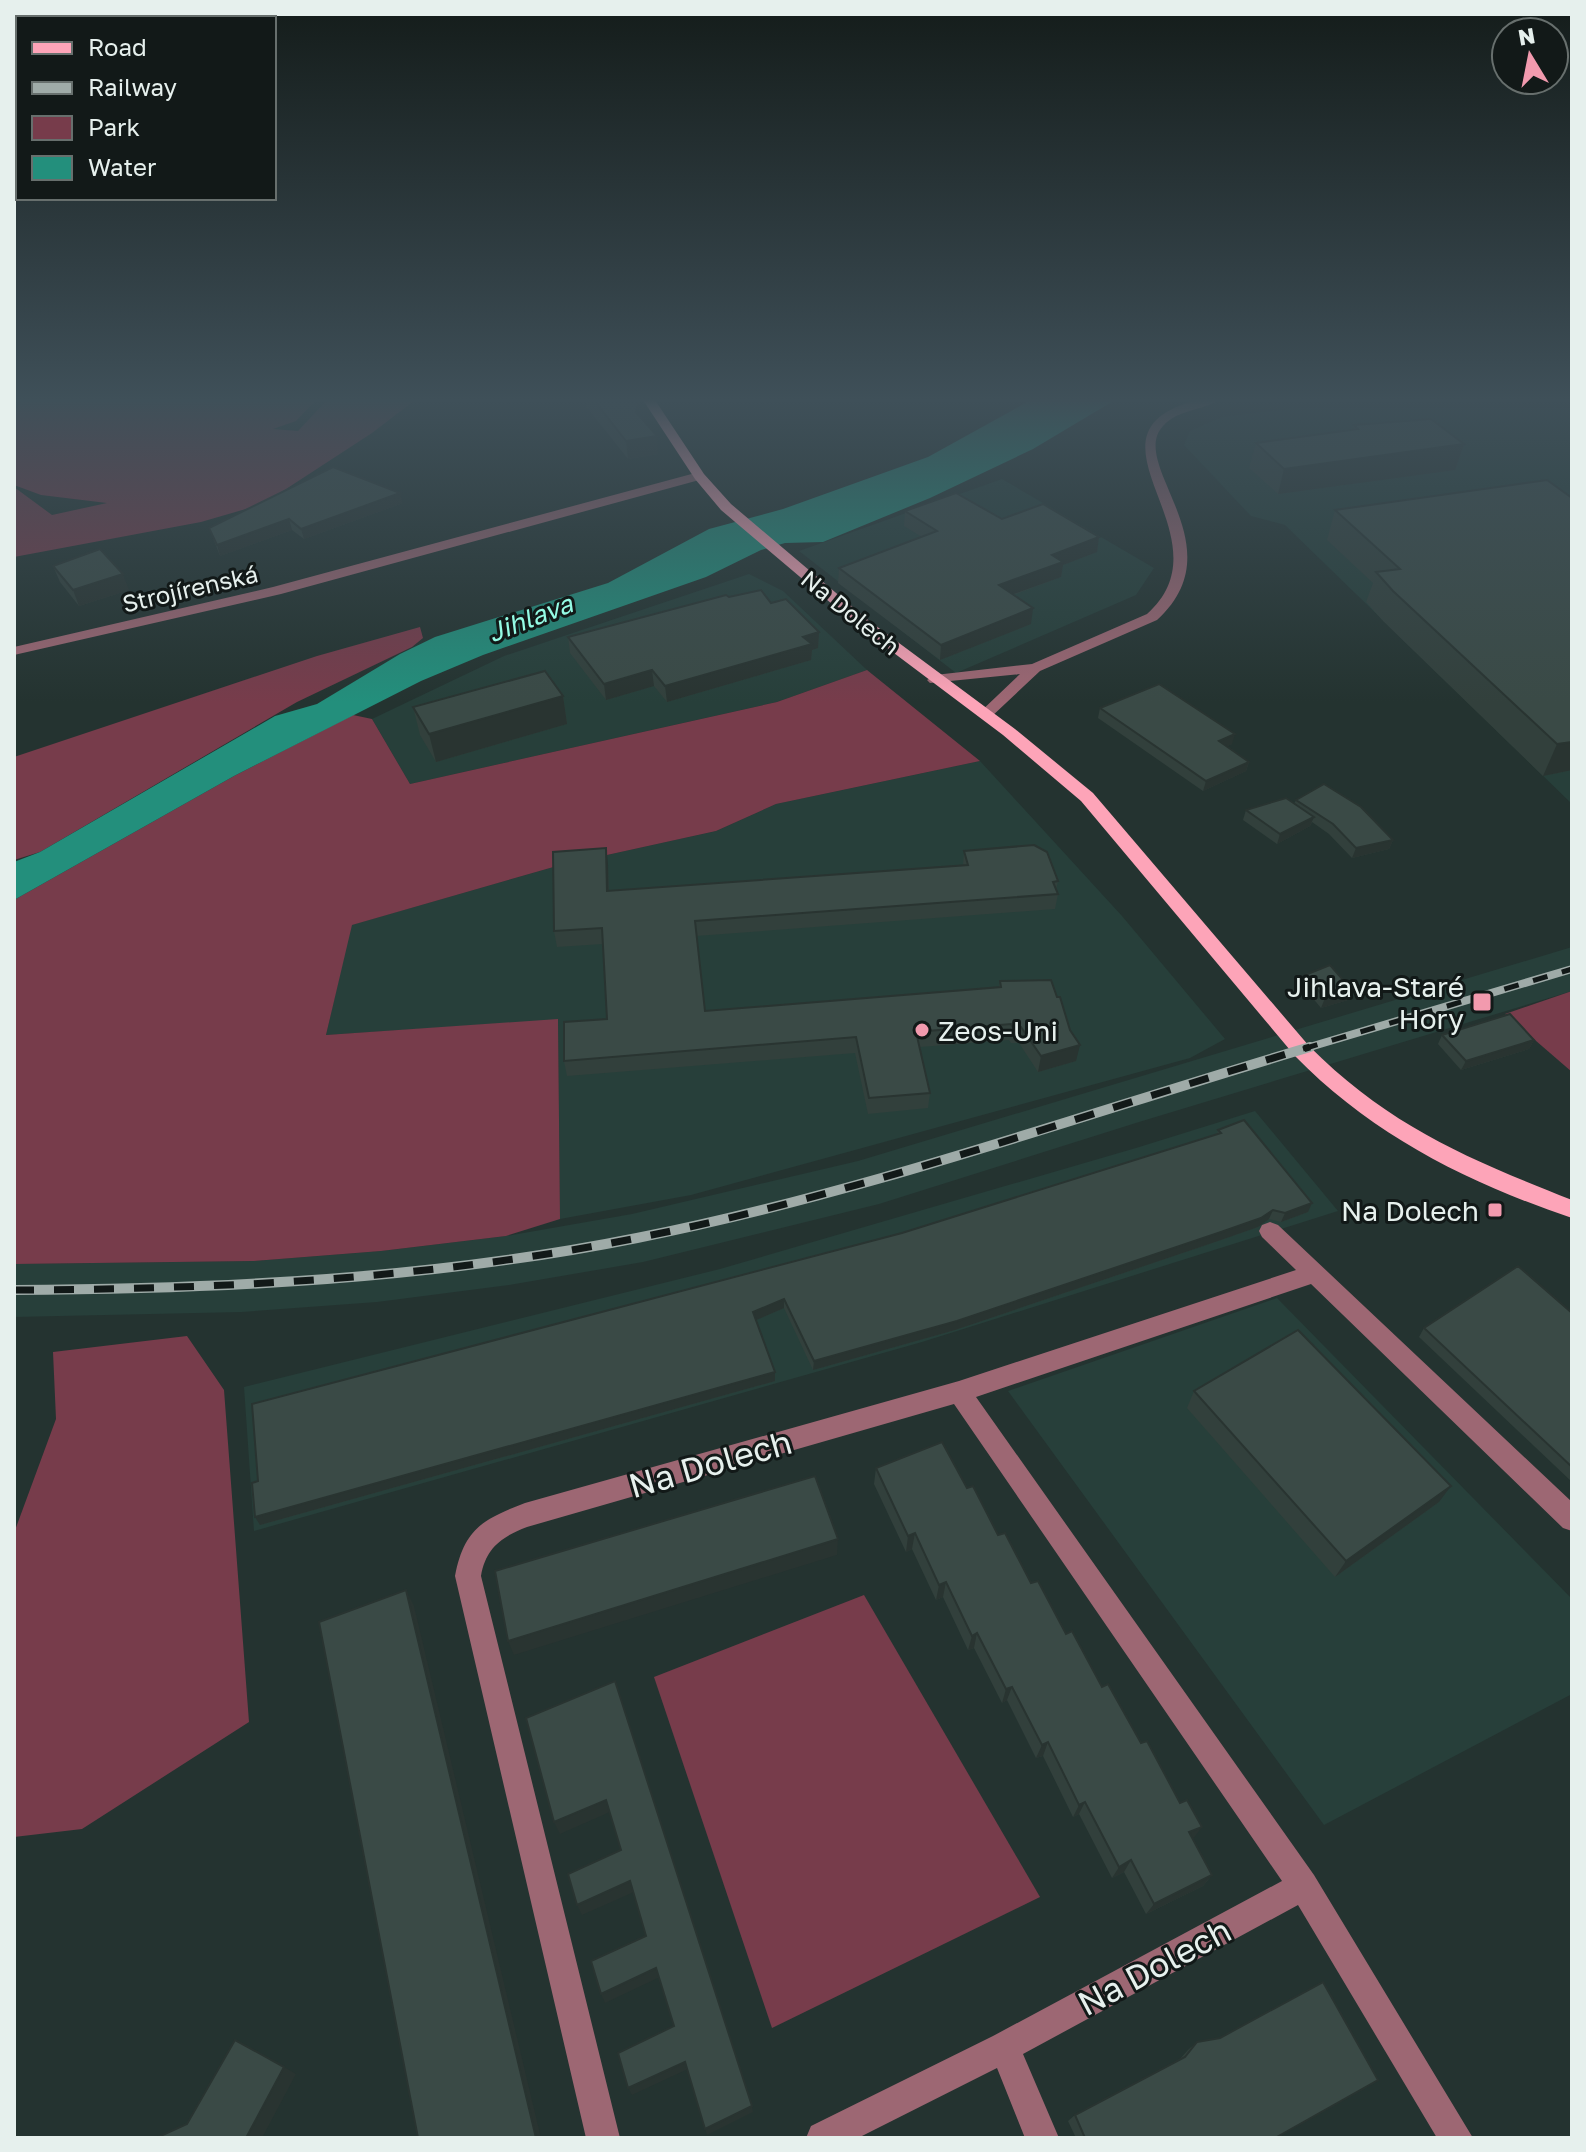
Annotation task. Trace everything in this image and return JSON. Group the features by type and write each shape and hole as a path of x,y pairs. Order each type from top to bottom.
{"main road":[{"name":"Na Dolech","path":"720,500 935,680 985,715 1087,797 1302,1051 1360,1107 1435,1152 1572,1209"}],"street":[{"name":"Strojírenská","path":"14,651 290,588 610,500"},
{"path":"935,680 1035,668 1152,617 1168,605 1180,581 1180,552 1167,500"},
{"path":"985,715 1035,668"},
{"path":"1270,1231 1572,1519"},
{"name":"Na Dolech","path":"603,2138 468,1576 470,1556 482,1537 525,1515 959,1392 1314,1274"},
{"path":"959,1392 1303,1886 1456,2138"},
{"name":"Na Dolech","path":"823,2138 1004,2047 1303,1886"},
{"path":"1004,2047 1042,2138"}],"shaded area":[{"path":"942,500 1039,500 1154,568 1136,595 956,673 799,551"},
{"path":"1236,500 1572,500 1572,804 1285,525 1251,516"},
{"path":"749,574 783,591 867,670 777,702 410,784 372,719 504,656"},
{"path":"980,761 1122,916 1225,1039 1190,1058 691,1195 560,1219 558,1020 326,1035 351,925 557,866 716,831 776,804"},
{"path":"1572,947 1572,991 879,1204 643,1262 509,1285 377,1302 242,1312 14,1317 14,1264 254,1261 381,1251 506,1236 632,1214 858,1161"},
{"path":"1255,1111 1338,1211 922,1342 254,1531 244,1387 720,1269"},
{"path":"1277,1298 1572,1599 1572,1694 1324,1825 1008,1391"}],"green space":[{"path":"14,500 32,500 52,515 107,503 86,500 268,500 201,522 14,557"},
{"path":"420,627 423,638 412,647 297,702 40,852 14,860 14,757 317,656"},
{"path":"867,670 980,761 776,804 716,831 557,866 352,925 326,1035 558,1019 560,1219 506,1236 381,1251 254,1261 14,1264 14,900 234,776 353,715 372,719 410,784 777,702"},
{"path":"1572,991 1572,1072 1505,1014"},
{"path":"187,1336 224,1390 249,1722 82,1829 14,1837 14,1533 56,1419 53,1352"},
{"path":"864,1595 1040,1897 772,2028 654,1677"}],"water":[{"name":"Jihlava","path":"807,500 924,500 823,542 785,543 761,550 706,577 483,655 421,681 234,776 14,900 14,862 40,852 275,716 317,704 400,654 435,637 608,583 709,529"}],"building":[{"path":"265,500 380,500 301,529 289,519 217,545 209,528"},
{"path":"935,500 969,500 1002,519 1043,504 1099,537 1052,555 1063,562 999,585 1033,608 941,645 839,568 937,531 905,511"},
{"path":"1403,500 1572,500 1572,742 1557,744 1393,591 1376,572 1400,569 1335,510"},
{"path":"100,549 123,574 73,590 53,566"},
{"path":"761,590 771,603 786,599 819,632 803,637 812,644 665,686 652,670 604,684 568,637 726,595 729,597"},
{"path":"545,671 563,696 429,734 413,707"},
{"path":"1159,684 1235,734 1219,741 1249,762 1206,781 1100,708"},
{"path":"1324,784 1361,807 1393,840 1356,848 1333,824 1296,800"},
{"path":"1286,798 1314,817 1280,834 1246,810"},
{"path":"1034,845 1047,852 1058,881 1053,882 1058,894 695,921 705,1011 1001,987 1000,981 1051,980 1070,1030 1080,1045 1041,1056 1021,1027 1013,1028 1011,1024 916,1032 930,1093 869,1098 856,1037 564,1061 564,1022 607,1019 602,928 554,931 553,852 606,848 607,891 968,865 964,851"},
{"path":"1330,965 1352,990 1325,998 1305,975"},
{"path":"1510,1014 1534,1040 1466,1061 1442,1035"},
{"path":"1244,1120 1312,1203 1285,1213 1273,1210 1261,1218 957,1321 814,1361 784,1299 753,1312 775,1372 255,1517 252,1483 258,1481 252,1404 902,1233 1221,1133 1218,1130"},
{"path":"1518,1266 1572,1313 1572,1467 1424,1328"},
{"path":"1298,1330 1451,1486 1346,1561 1194,1391"},
{"path":"942,1442 967,1488 973,1486 998,1535 1005,1533 1031,1583 1038,1581 1066,1634 1072,1631 1102,1687 1108,1684 1141,1743 1147,1741 1180,1803 1187,1800 1202,1827 1189,1832 1212,1875 1154,1904 1131,1860 1119,1867 1085,1802 1079,1805 1048,1742 1042,1745 1012,1687 1006,1689 977,1633 972,1636 946,1582 939,1585 915,1533 908,1536 876,1468"},
{"path":"815,1476 838,1539 508,1641 495,1571"},
{"path":"406,1590 536,2138 418,2138 319,1622"},
{"path":"615,1681 752,2106 705,2129 685,2062 628,2088 618,2053 674,2026 656,1968 601,1994 591,1961 646,1936 630,1881 577,1905 568,1874 621,1850 606,1800 554,1822 526,1718"},
{"path":"1323,1982 1378,2080 1275,2138 1085,2138 1075,2115 1185,2057 1197,2042 1220,2038"},
{"path":"235,2040 284,2067 246,2138 156,2138 187,2124"}],"railway":[{"path":"1303,1049 1572,969"},
{"path":"14,1290 171,1287 327,1279 483,1263 637,1238 722,1220 891,1175 1310,1047"}],"place":[{"name":"Jihlava-Staré Hory","path":"1482,1002"},
{"name":"Zeos-Uni","path":"922,1030"},
{"name":"Na Dolech","path":"1495,1210"}]}
